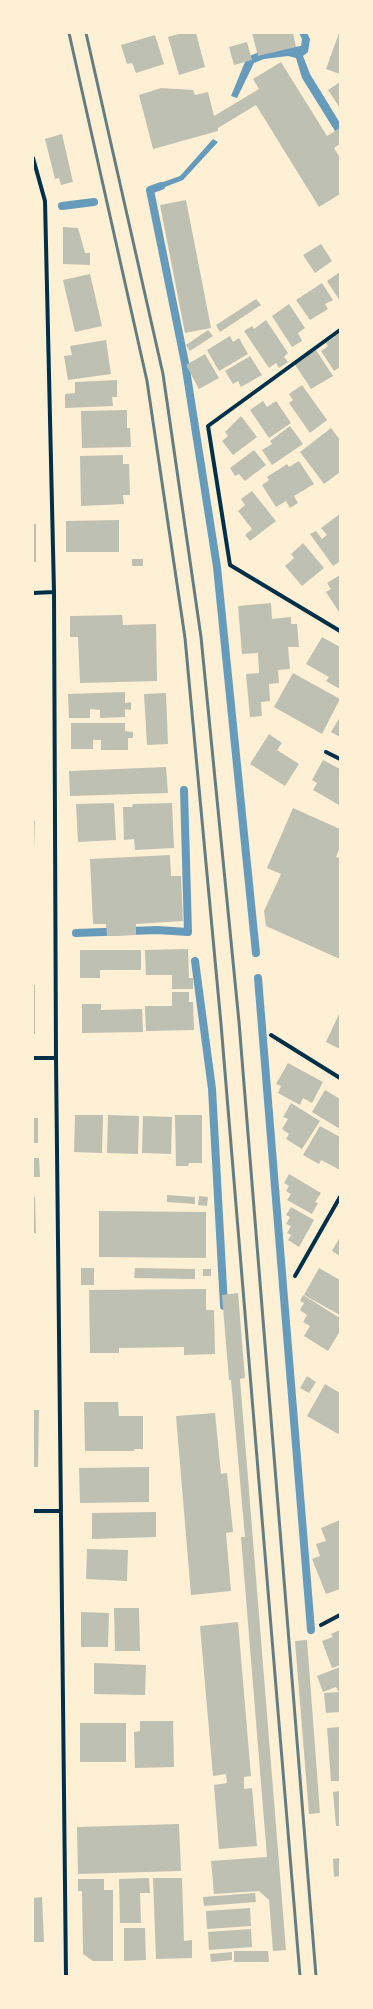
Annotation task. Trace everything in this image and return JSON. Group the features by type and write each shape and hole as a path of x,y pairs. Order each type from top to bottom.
{"street":[{"path":"33,158 45,201 54,592 56,1058 66,1976"},
{"path":"340,330 208,426 230,565 340,631"},
{"path":"33,593 54,592"},
{"path":"326,752 340,760"},
{"path":"271,1035 340,1078"},
{"path":"33,1058 56,1058"},
{"path":"295,1276 340,1197"},
{"path":"33,1511 61,1511"},
{"path":"321,1625 340,1615"}],"water":[{"path":"299,33 307,33 310,39 308,52 303,56 310,74 340,123 340,139 302,78 296,58 288,56 264,59 254,63 237,98 231,96 247,57 259,52 301,46 302,39"},
{"path":"213,139 218,142 183,180 152,192 149,187 180,176"}],"building":[{"path":"182,33 196,33 205,67 179,75 168,37"},
{"path":"252,33 293,33 296,47 258,56"},
{"path":"340,33 340,74 326,69"},
{"path":"155,35 164,64 136,73 132,63 127,64 121,45"},
{"path":"247,42 252,60 234,65 229,47"},
{"path":"281,62 327,136 340,128 340,144 334,148 340,158 340,194 319,207 256,105 218,128 218,131 153,149 139,95 161,88 193,90 195,95 208,92 214,116 259,89 253,79"},
{"path":"340,82 340,108 328,90"},
{"path":"62,134 73,182 61,185 59,178 55,179 45,139"},
{"path":"186,200 211,328 185,333 160,205"},
{"path":"63,227 78,228 85,253 90,253 90,265 63,264"},
{"path":"321,244 332,261 315,273 303,255"},
{"path":"340,272 340,301 327,281"},
{"path":"90,274 102,326 75,332 63,280"},
{"path":"322,283 333,300 325,304 328,309 310,320 296,300"},
{"path":"256,299 261,305 220,332 216,325"},
{"path":"289,304 305,328 298,333 302,341 292,347 272,316"},
{"path":"266,320 288,353 284,357 288,362 279,368 276,363 269,368 244,331 252,326 254,329"},
{"path":"208,330 213,336 190,351 186,345"},
{"path":"340,333 340,367 334,371 321,351 328,346 326,343"},
{"path":"230,336 233,342 239,338 248,354 219,371 207,350"},
{"path":"106,340 111,374 68,380 64,356 72,355 70,346"},
{"path":"316,350 333,376 311,389 294,363"},
{"path":"205,354 219,378 199,389 186,365"},
{"path":"250,356 262,375 241,387 238,381 233,384 225,371"},
{"path":"117,380 117,397 112,397 113,406 65,408 65,394 75,393 75,382"},
{"path":"302,385 327,420 310,433 289,403 293,400 289,394"},
{"path":"263,401 267,407 276,401 291,423 269,438 250,410"},
{"path":"127,410 127,428 130,428 131,447 82,448 81,411"},
{"path":"241,416 257,437 233,455 222,441 228,436 225,432"},
{"path":"290,426 303,444 272,465 262,450 272,444 270,441"},
{"path":"331,428 340,440 340,472 324,484 300,452"},
{"path":"254,450 266,465 245,481 239,474 235,476 230,468"},
{"path":"123,455 123,464 129,464 130,495 123,495 124,504 81,506 80,456"},
{"path":"299,461 314,484 294,496 298,503 290,508 286,501 276,507 262,485 269,480 267,477 287,464 289,467"},
{"path":"252,491 276,521 250,541 245,535 252,529 238,511 245,505 241,499"},
{"path":"340,514 340,561 333,566 310,534 316,531 322,539 327,535 321,528"},
{"path":"119,520 119,552 66,552 66,521"},
{"path":"33,524 36,524 36,562 33,562"},
{"path":"303,543 324,568 302,586 285,566 294,558 291,554"},
{"path":"132,559 143,559 143,566 132,566"},
{"path":"340,575 339,612 326,592 331,589 327,583"},
{"path":"271,603 272,619 291,617 291,624 297,624 299,647 288,647 290,669 278,670 279,683 269,684 270,701 261,702 262,716 250,717 246,674 259,673 258,653 242,654 238,606"},
{"path":"122,615 123,625 156,624 157,681 80,683 78,637 70,637 70,616"},
{"path":"322,637 340,647 340,689 326,681 329,677 306,664"},
{"path":"293,673 340,699 322,734 274,707"},
{"path":"125,692 125,703 131,702 131,710 125,709 125,717 100,718 100,710 90,709 90,718 69,718 68,694"},
{"path":"166,693 168,744 147,745 144,694"},
{"path":"340,717 340,737 331,732"},
{"path":"71,723 125,723 125,731 133,732 133,738 128,738 128,750 101,750 101,740 93,740 93,749 71,749"},
{"path":"269,734 282,743 277,750 299,764 285,786 250,764"},
{"path":"323,760 340,769 339,805 313,790 317,783 312,780"},
{"path":"166,767 168,793 70,796 69,771"},
{"path":"114,803 116,840 78,842 76,804"},
{"path":"172,803 174,848 135,850 134,839 124,840 123,807 132,807 133,804"},
{"path":"293,808 340,829 340,847 336,857 340,858 340,959 266,926 264,911 281,874 267,868"},
{"path":"33,821 35,821 34,848 33,848"},
{"path":"170,855 171,876 181,876 183,921 136,924 136,935 107,936 106,924 93,924 90,859"},
{"path":"188,949 189,978 193,978 193,989 172,989 172,975 146,975 145,950"},
{"path":"80,950 141,950 141,970 100,970 100,978 80,978"},
{"path":"33,985 35,985 35,1034 33,1034"},
{"path":"172,992 189,992 189,1002 193,1002 194,1030 146,1031 145,1006 172,1006"},
{"path":"82,1004 101,1004 101,1010 142,1009 143,1032 82,1033"},
{"path":"340,1012 340,1049 326,1042"},
{"path":"288,1063 323,1082 312,1103 303,1098 300,1105 278,1093 281,1086 276,1084"},
{"path":"325,1090 340,1099 340,1129 312,1112"},
{"path":"291,1103 320,1121 302,1149 286,1139 289,1134 282,1129 288,1119 283,1117"},
{"path":"75,1115 103,1115 102,1153 74,1152"},
{"path":"108,1115 139,1116 138,1154 107,1153"},
{"path":"175,1115 202,1115 202,1163 189,1163 188,1166 176,1166"},
{"path":"143,1116 172,1117 171,1154 142,1153"},
{"path":"33,1118 38,1118 38,1143 33,1143"},
{"path":"320,1126 340,1137 340,1170 321,1160 319,1164 303,1155"},
{"path":"33,1158 39,1158 40,1177 33,1177"},
{"path":"289,1174 321,1193 315,1202 318,1203 312,1214 287,1200 291,1194 286,1191 289,1186 284,1183"},
{"path":"167,1195 195,1197 195,1204 167,1202"},
{"path":"199,1196 208,1197 207,1206 198,1205"},
{"path":"33,1197 35,1197 36,1233 33,1233"},
{"path":"291,1207 314,1220 299,1247 288,1240 291,1235 287,1233 291,1226 286,1224 290,1217 286,1215"},
{"path":"99,1211 206,1212 206,1258 99,1257"},
{"path":"340,1237 340,1256 332,1251"},
{"path":"81,1268 94,1268 94,1285 81,1285"},
{"path":"135,1268 195,1269 195,1279 134,1278"},
{"path":"319,1268 340,1280 340,1315 304,1295"},
{"path":"203,1269 211,1269 211,1276 203,1276"},
{"path":"206,1289 206,1310 214,1310 215,1354 184,1355 184,1347 119,1348 119,1353 90,1353 89,1290"},
{"path":"238,1293 245,1378 240,1379 286,1950 273,1951 269,1900 259,1891 214,1894 211,1861 267,1857 241,1537 245,1537 222,1295"},
{"path":"303,1295 340,1318 340,1331 328,1351 304,1336 310,1326 303,1322 307,1315 300,1310 304,1303 300,1301"},
{"path":"307,1376 316,1382 309,1393 300,1388"},
{"path":"325,1384 340,1393 340,1435 307,1416"},
{"path":"84,1402 118,1402 119,1416 143,1416 143,1449 134,1449 134,1451 85,1451"},
{"path":"33,1410 39,1410 38,1467 33,1467"},
{"path":"215,1413 221,1474 227,1473 233,1532 226,1533 231,1591 191,1595 176,1416"},
{"path":"149,1467 149,1502 80,1503 79,1468"},
{"path":"156,1512 156,1537 92,1539 92,1513"},
{"path":"340,1520 340,1589 326,1594 312,1559 320,1556 316,1544 326,1541 321,1528"},
{"path":"87,1549 128,1550 127,1581 86,1579"},
{"path":"114,1608 139,1608 140,1651 115,1651"},
{"path":"81,1612 109,1613 108,1647 81,1647"},
{"path":"238,1622 251,1776 244,1777 244,1789 252,1788 257,1846 219,1849 214,1785 227,1783 226,1774 213,1776 200,1626"},
{"path":"340,1630 340,1665 332,1668 322,1641 333,1637 331,1634"},
{"path":"307,1640 320,1813 309,1814 295,1641"},
{"path":"94,1663 146,1665 145,1695 94,1694"},
{"path":"340,1667 340,1691 338,1691 336,1687 323,1692 317,1676"},
{"path":"340,1692 340,1712 326,1713 324,1693"},
{"path":"140,1721 173,1721 174,1767 135,1768 134,1732 140,1731"},
{"path":"80,1723 126,1723 126,1762 80,1762"},
{"path":"340,1727 340,1781 331,1781 327,1728"},
{"path":"340,1791 340,1826 336,1826 333,1792"},
{"path":"179,1824 181,1871 78,1874 77,1827"},
{"path":"340,1858 340,1876 334,1877 333,1859"},
{"path":"149,1878 150,1893 140,1893 141,1923 120,1923 119,1879"},
{"path":"153,1878 182,1878 184,1941 192,1940 192,1958 156,1959"},
{"path":"78,1879 104,1879 104,1890 113,1890 113,1961 93,1961 83,1954 82,1891 78,1891"},
{"path":"255,1893 256,1902 204,1906 203,1897"},
{"path":"42,1897 44,1942 33,1942 33,1898"},
{"path":"250,1908 251,1926 207,1929 206,1911"},
{"path":"124,1928 145,1928 146,1960 124,1961"},
{"path":"251,1929 252,1947 209,1950 208,1932"},
{"path":"234,1951 268,1951 269,1962 234,1962"},
{"path":"232,1952 232,1960 211,1962 210,1954"}],"waterway":[{"path":"161,186 150,190 185,363 217,567 256,953"},
{"path":"62,206 94,202"},
{"path":"76,933 157,930 188,932 184,790"},
{"path":"195,961 212,1089 224,1306"},
{"path":"258,978 311,1630"}],"railway":[{"path":"69,33 147,381 185,638 221,1024 300,1976"},
{"path":"86,33 163,374 201,637 239,1022 316,1976"}]}
